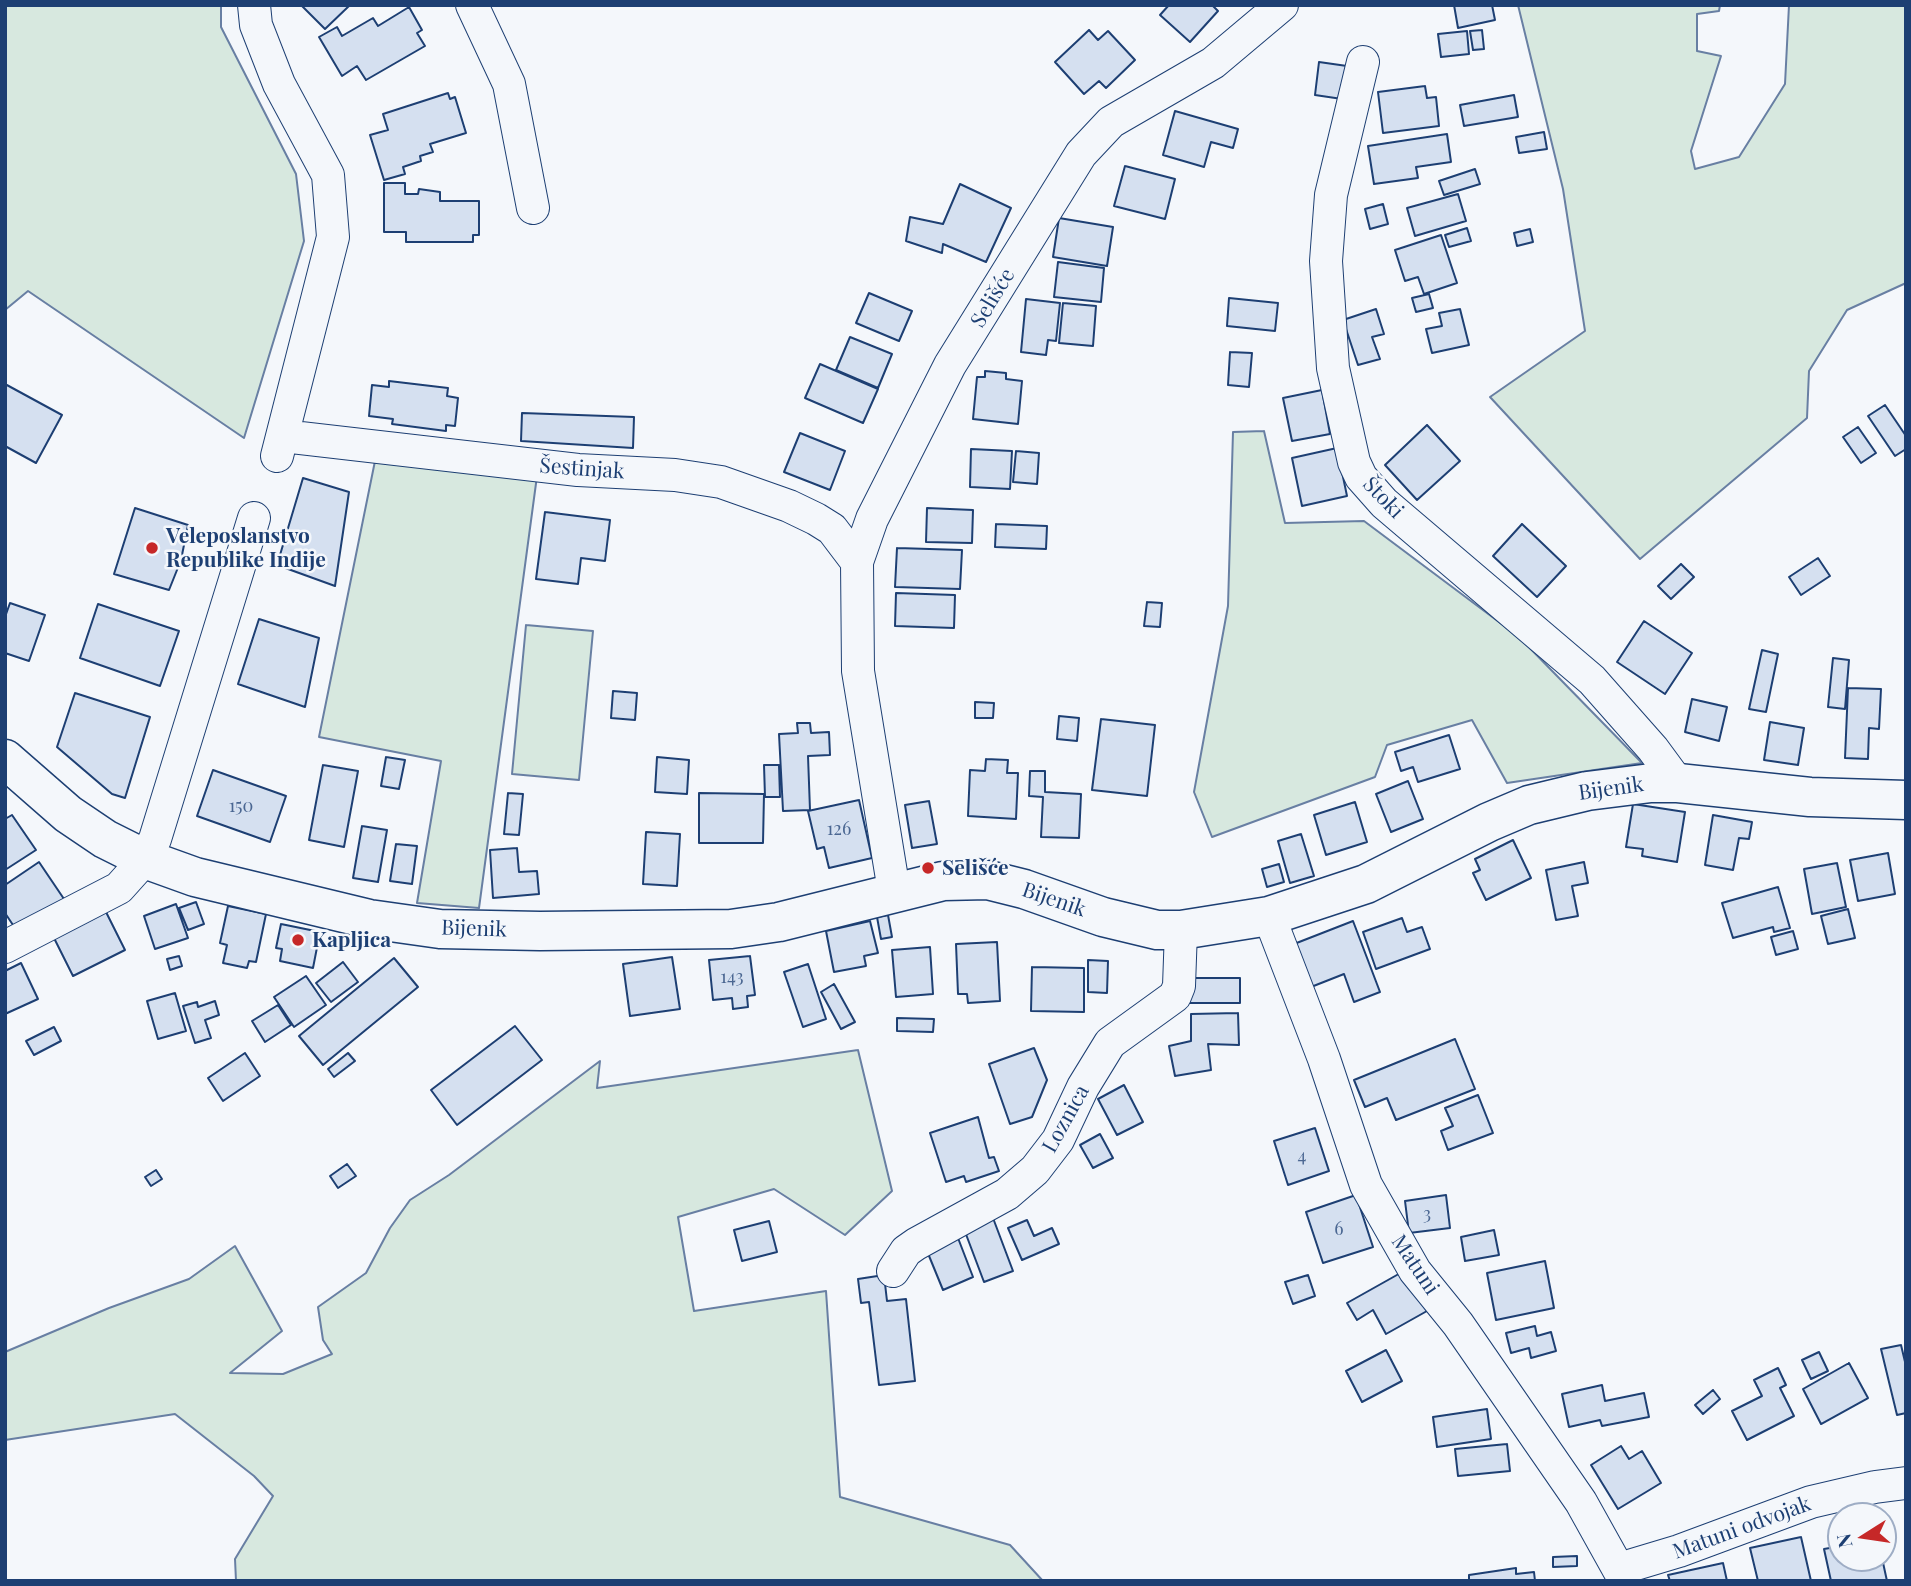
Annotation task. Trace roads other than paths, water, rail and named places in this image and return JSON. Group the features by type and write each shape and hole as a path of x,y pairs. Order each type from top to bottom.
{"main road":[{"name":"Bijenik","path":"5,759 68,814 105,839 145,859 195,877 247,891 369,919 440,929 731,929 779,922 894,891 943,881 988,880 1024,889 1103,917 1157,930 1181,930 1269,916 1366,884 1446,841 1529,805 1587,791 1651,783 1678,783 1810,797 1906,800"}],"street":[{"name":"Šestinjak","path":"254,5 256,25 279,84 328,175 333,237 280,446 564,469 675,475 721,481 816,519 832,529 856,562"},
{"path":"472,5 509,84 533,208"},
{"name":"Selišće","path":"894,891 858,671 856,562 872,519 950,365 1081,154 1111,122 1236,48 1282,5"},
{"name":"Štoki","path":"1363,62 1331,195 1326,261 1333,368 1354,462 1361,477 1384,503 1592,680 1653,749 1678,783"},
{"path":"5,947 119,888 145,859 155,839 254,518"},
{"name":"Matuni","path":"1269,916 1324,1059 1366,1185 1415,1270 1458,1324 1581,1502 1622,1575"},
{"name":"Loznica","path":"893,1271 906,1251 1007,1194 1035,1170 1058,1140 1083,1087 1110,1044 1175,996 1179,986 1181,930"},
{"name":"Matuni odvojak","path":"1622,1575 1811,1502 1875,1487 1906,1483"}],"place":[{"name":"Veleposlanstvo Republike Indije","path":"152,548"},
{"name":"Selišće","path":"928,868"},
{"name":"Kapljica","path":"298,940"}]}
